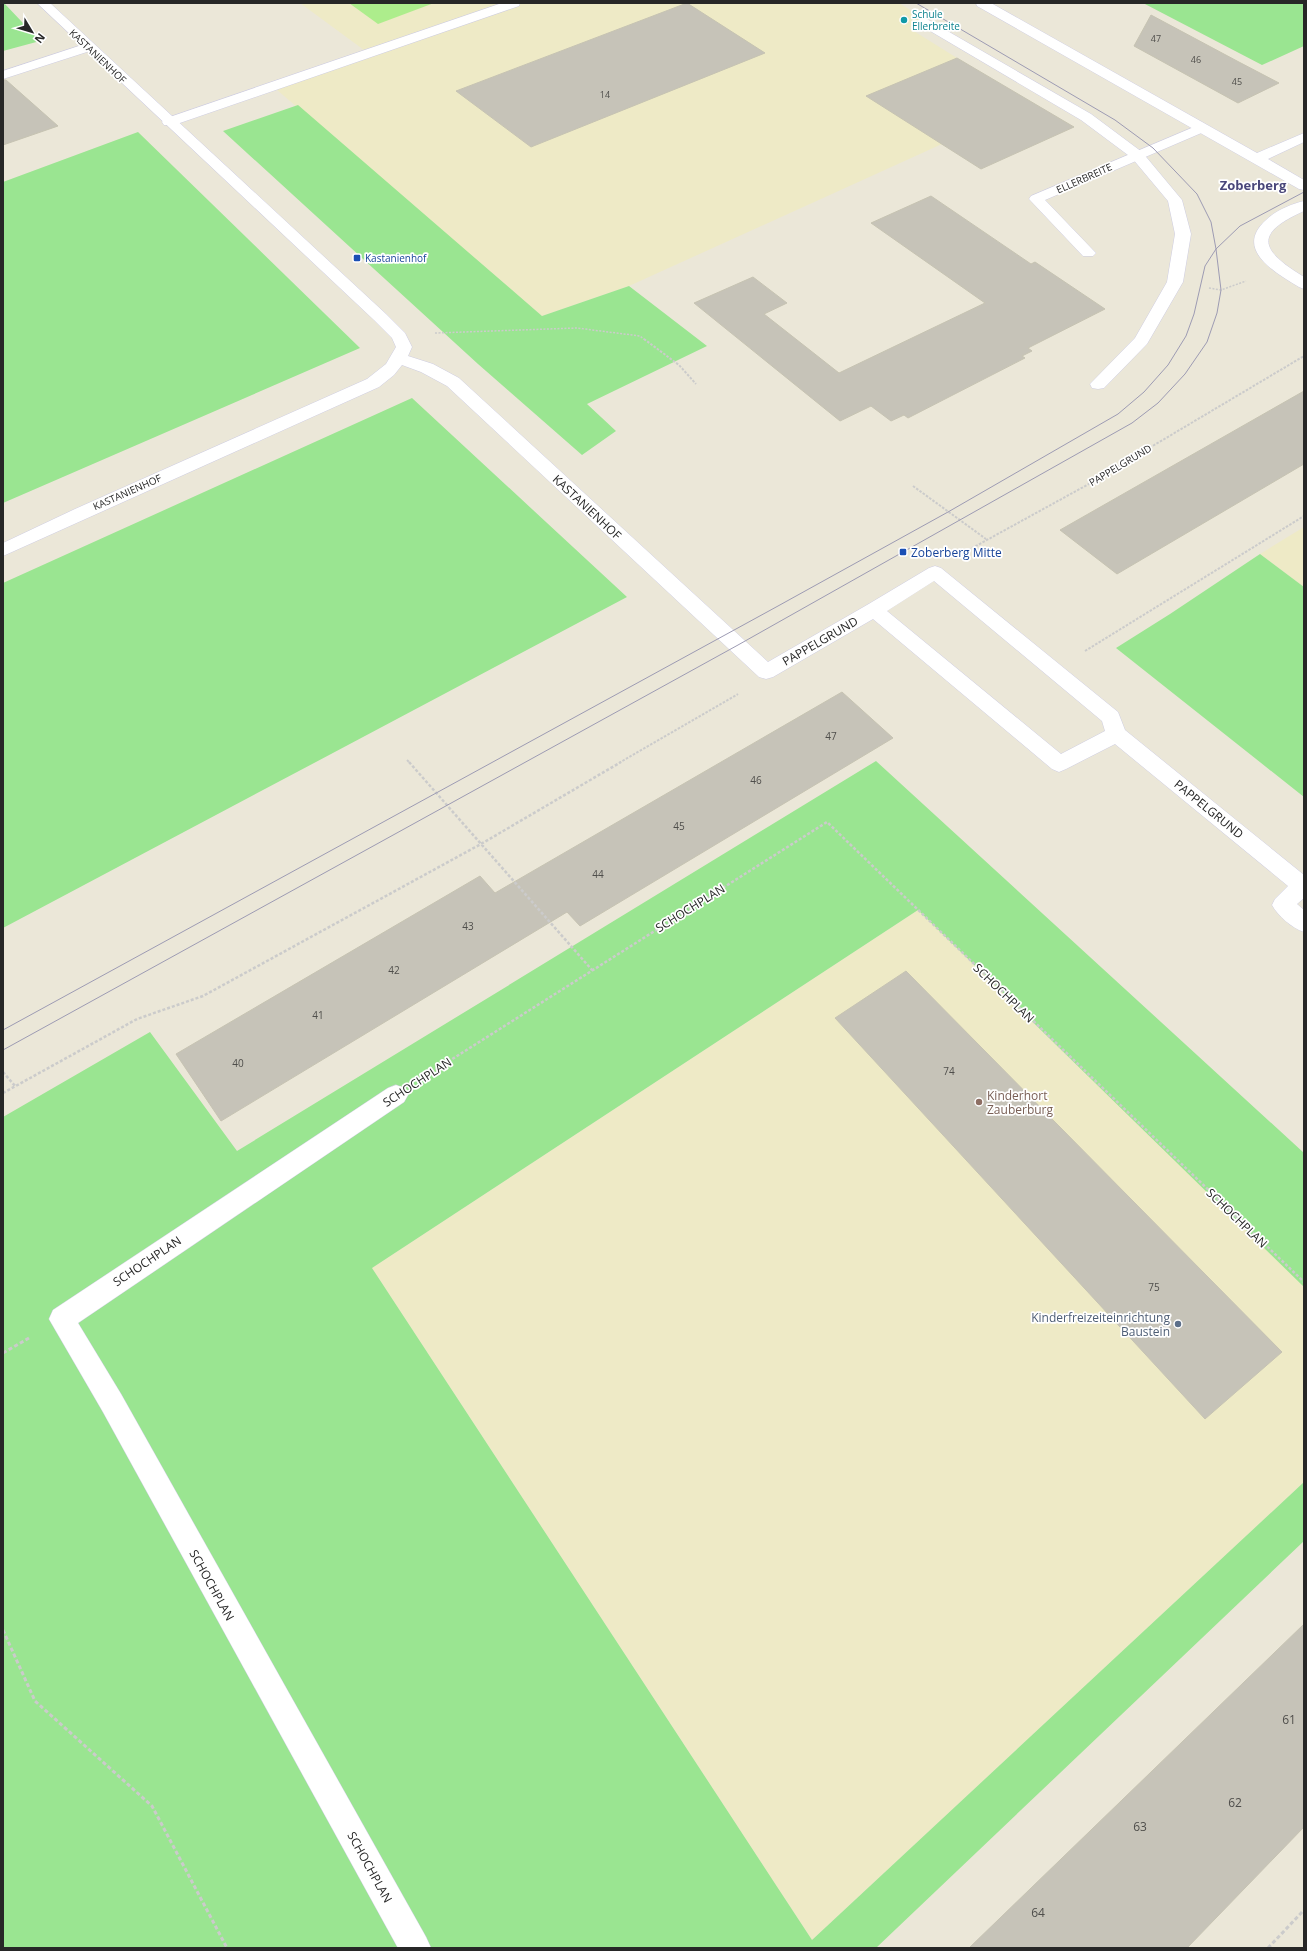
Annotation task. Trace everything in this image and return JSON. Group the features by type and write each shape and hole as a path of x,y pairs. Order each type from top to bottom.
{"street":[{"name":"KASTANIENHOF","path":"3,550 88,510 373,383 390,372 399,359 404,347 399,336 42,3"},
{"path":"169,122 514,3"},
{"path":"982,3 1304,186"},
{"path":"925,22 1086,117 1137,155 1175,200 1183,234 1175,282 1141,341 1098,384"},
{"path":"3,75 88,47"},
{"name":"ELLERBREITE","path":"1088,253 1036,199 1201,128"},
{"path":"1257,159 1304,137"},
{"path":"1304,205 1274,220 1266,227 1260,238 1262,252 1278,268 1304,284"},
{"name":"KASTANIENHOF","path":"399,359 427,368 453,382 766,672"},
{"name":"PAPPELGRUND","path":"766,672 874,610 935,572 1054,669 1110,717 1116,734 1303,884 1283,905 1304,923"},
{"path":"874,610 1059,764 1116,734"},
{"name":"SCHOCHPLAN","path":"396,1095 62,1319 112,1403 415,1948"}],"path":[{"path":"1175,282 1221,290 1278,268"},
{"path":"430,333 577,328 640,336 679,365 696,384"},
{"name":"PAPPELGRUND","path":"935,572 986,539 1087,484 1304,356"},
{"path":"913,486 986,539"},
{"path":"1054,669 1304,516"},
{"path":"3,1093 137,1019 203,996 481,844 750,687 766,672"},
{"path":"407,760 592,970"},
{"name":"SCHOCHPLAN","path":"396,1095 826,822 1304,1282"},
{"path":"3,1072 15,1086"},
{"path":"3,1630 35,1701 152,1806 227,1948"},
{"path":"1268,1948 1304,1910"}],"shaded area":[{"path":"300,3 899,3 925,19 909,28 957,58 867,96 942,144 629,286 542,316 270,84 364,50"},
{"path":"1304,527 1304,587 1260,554"},
{"path":"918,910 1304,1282 1304,1482 812,1940 372,1268"}],"green space":[{"path":"4,3 40,41 3,51"},
{"path":"349,3 434,3 378,24"},
{"path":"1143,3 1304,3 1304,46 1262,65"},
{"path":"298,105 542,316 629,286 707,346 587,404 616,431 582,455 478,364 223,131"},
{"path":"138,132 360,348 3,503 3,182"},
{"path":"412,398 627,597 3,928 3,583"},
{"path":"1260,554 1304,587 1304,797 1116,648"},
{"path":"876,761 1304,1153 1304,1287 918,910 372,1268 812,1940 1304,1482 1304,1541 876,1948 3,1948 3,1117 150,1032 237,1151"}],"building":[{"path":"687,3 765,53 531,147 456,91"},
{"path":"1151,15 1279,83 1238,103 1134,46"},
{"path":"957,58 1074,127 981,169 866,96"},
{"path":"3,80 6,80 58,126 3,145"},
{"path":"931,196 1031,264 1035,262 1105,309 1028,348 1032,351 1022,356 1025,358 908,418 904,415 891,421 871,406 840,421 694,303 753,277 787,303 764,314 839,373 985,303 871,223"},
{"path":"1304,391 1304,464 1117,574 1060,530"},
{"path":"842,692 893,738 580,926 567,912 221,1121 176,1054 480,876 495,893"},
{"path":"906,971 1282,1352 1205,1419 835,1018"},
{"path":"1304,1624 1304,1827 1187,1948 969,1948"}],"tram line":[{"path":"916,3 1115,120 1153,148 1197,194 1211,222 1216,249"},
{"path":"1216,249 1240,226 1304,192"},
{"path":"3,1030 778,606 948,512 1118,414 1144,392 1168,365 1186,336 1194,314 1205,266 1216,249"},
{"path":"3,1050 738,645 1132,423 1158,403 1185,374 1207,342 1217,313 1221,290 1216,249"}],"place":[{"name":"Schule Ellerbreite","path":"904,20"},
{"name":"Kastanienhof","path":"357,258"},
{"name":"Zoberberg Mitte","path":"903,552"},
{"name":"Kinderhort Zauberburg","path":"979,1102"},
{"name":"Kinderfreizeiteinrichtung Baustein","path":"1178,1324"}],"district":[{"name":"Zoberberg","path":"1253,185"}]}
